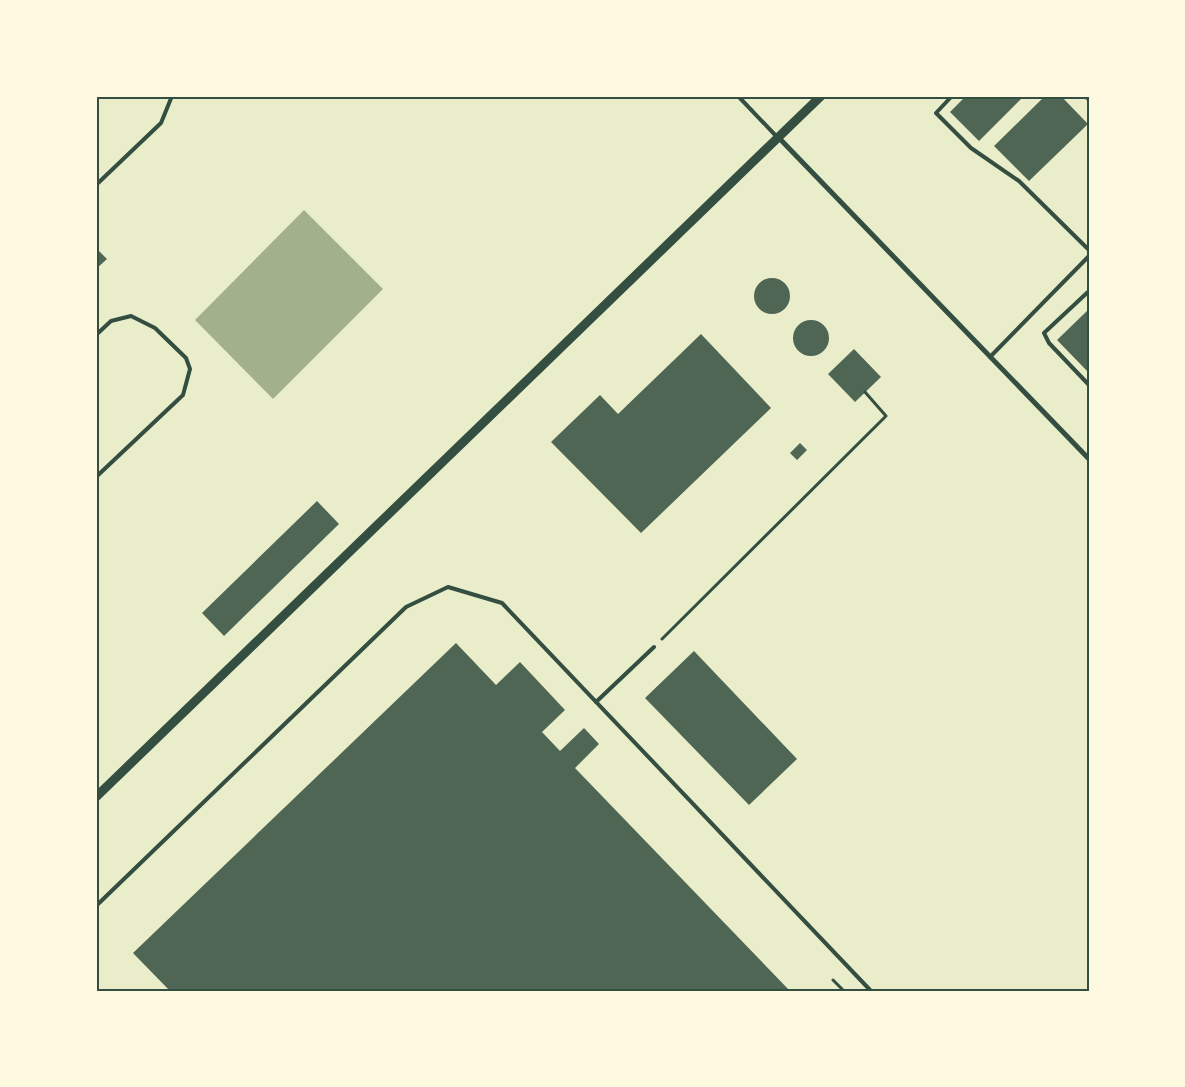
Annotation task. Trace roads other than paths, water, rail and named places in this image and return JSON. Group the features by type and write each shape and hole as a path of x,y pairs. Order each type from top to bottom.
{"street":[{"path":"96,797 821,96"},
{"path":"778,138 1089,459"}],"lane":[{"path":"96,186 161,123 172,96"},
{"path":"738,96 778,138"},
{"path":"952,96 936,113 971,148 1020,181 1089,250"},
{"path":"1086,96 1089,100"},
{"path":"990,357 1089,256"},
{"path":"1089,291 1044,333 1049,344 1089,385"},
{"path":"96,335 111,321 131,316 155,328 186,358 190,369 183,395 96,477"},
{"path":"96,906 406,607 448,588 502,604 871,991"},
{"path":"596,702 654,647"}]}
